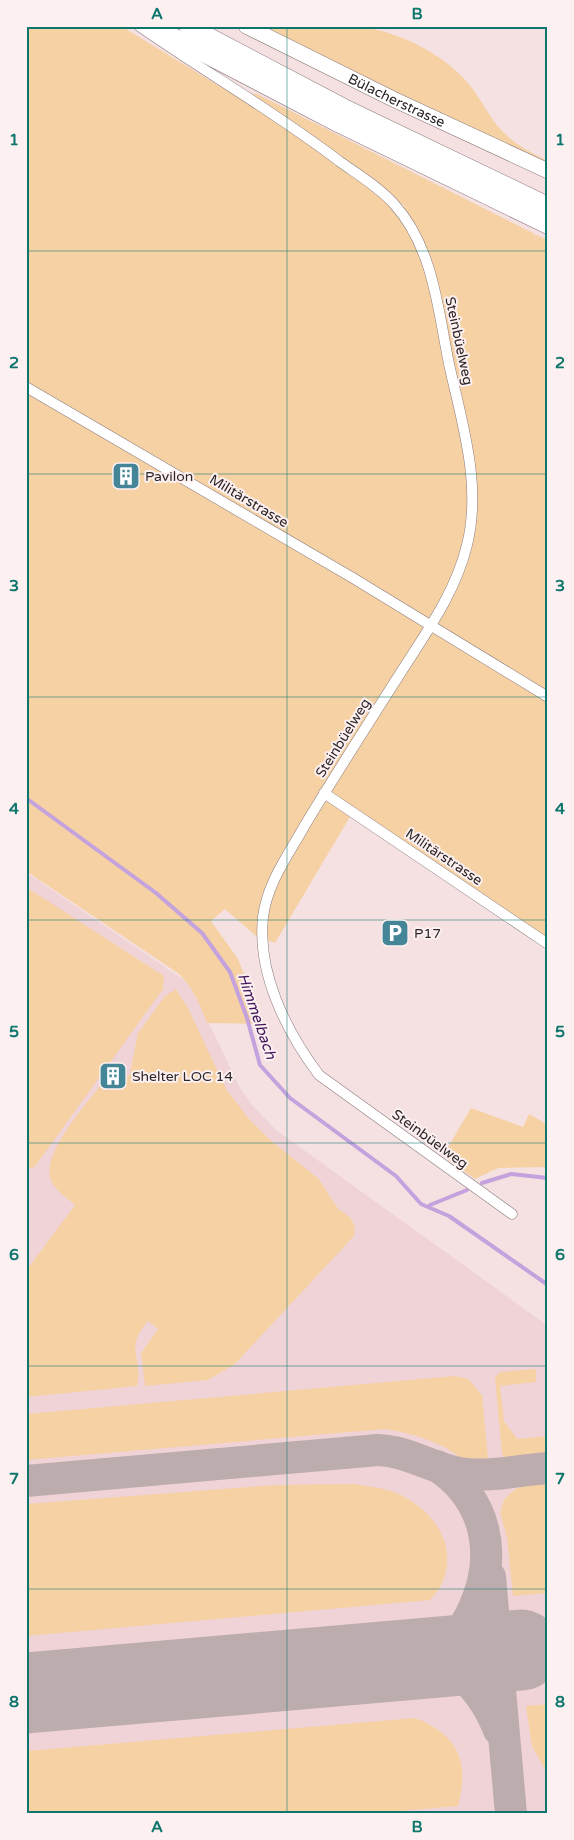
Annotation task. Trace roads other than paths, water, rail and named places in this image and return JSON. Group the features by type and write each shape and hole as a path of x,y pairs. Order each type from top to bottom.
{"highway":[{"path":"152,26 340,124 548,225"},
{"path":"188,26 344,108 548,206"}],"main road":[{"name":"Bülacherstrasse","path":"246,26 394,99 548,171"}],"street":[{"name":"Steinbüelweg","path":"139,26 194,64 275,113 393,201 404,216 428,263 471,470 472,521 467,548 450,590 431,625 324,794 280,868 263,914 262,946 274,994 302,1050 319,1075 512,1214"},
{"name":"Militärstrasse","path":"26,386 431,625 548,697"},
{"name":"Militärstrasse","path":"324,794 548,944"}],"waterway":[{"name":"Himmelbach","path":"26,798 156,893 202,933 230,972 247,1018 260,1065 290,1098 396,1176 421,1204 449,1216 548,1285"},
{"path":"482,1183 511,1174 548,1178"},
{"path":"430,1205 467,1190"}],"place":[{"name":"Pavilon","path":"126,476"},
{"name":"P17","path":"395,933"},
{"name":"Shelter LOC 14","path":"113,1076"}]}
